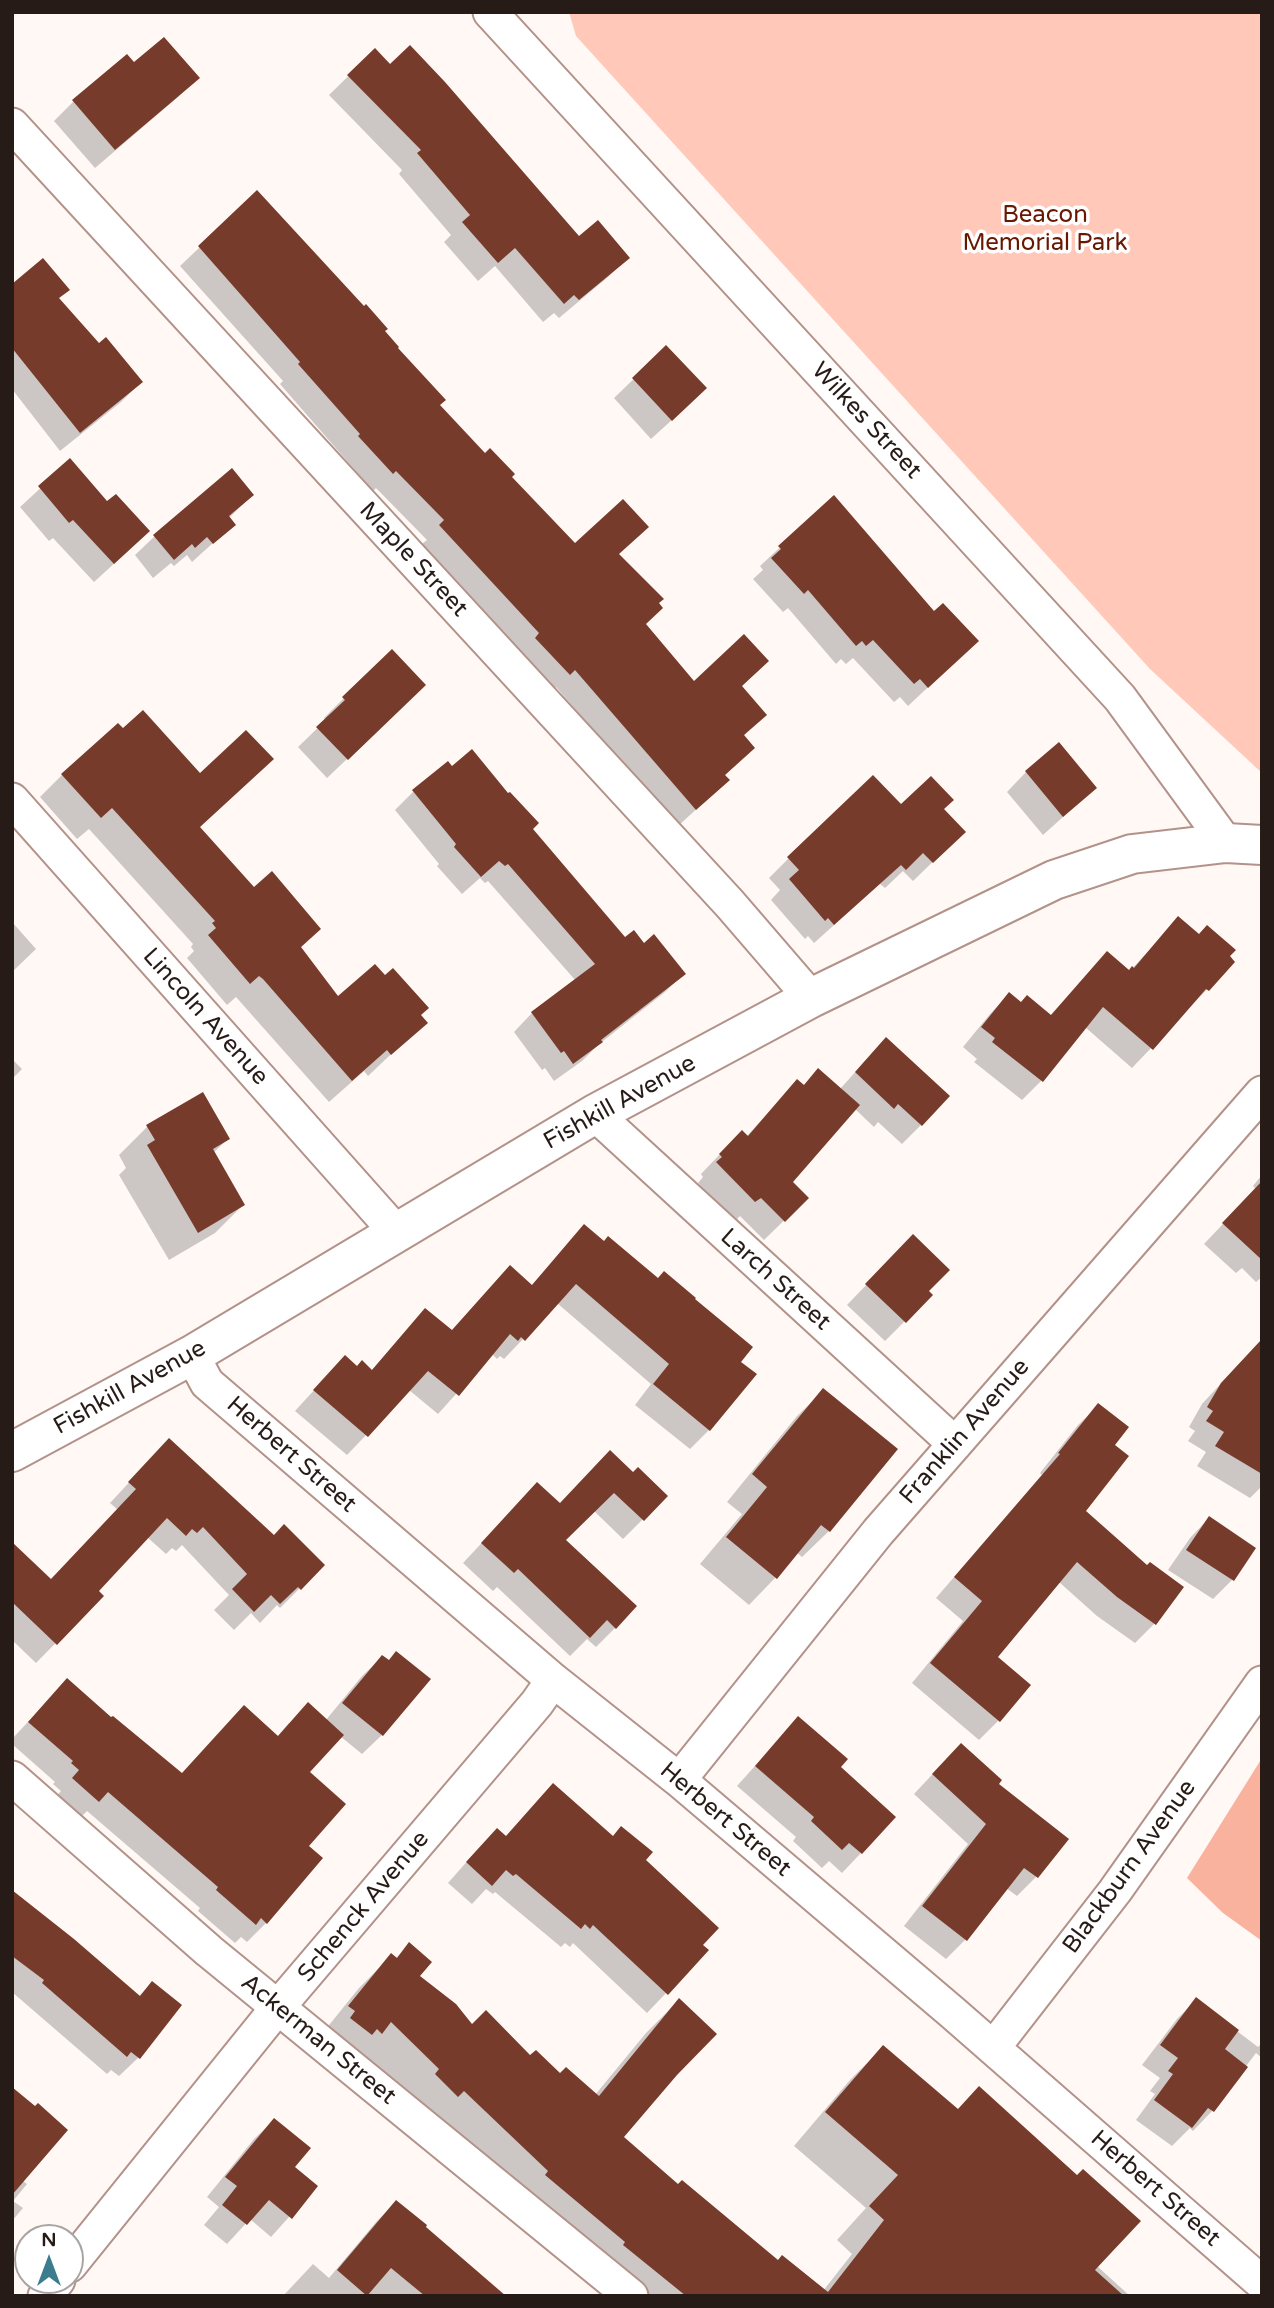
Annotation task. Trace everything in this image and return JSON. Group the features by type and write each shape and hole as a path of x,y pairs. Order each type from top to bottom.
{"main road":[{"name":"Fishkill Avenue","path":"12,1452 192,1354 595,1114 811,998 1054,880 1132,854 1244,844"}],"street":[{"name":"Wilkes Street","path":"490,12 1120,698 1244,844"},
{"name":"Maple Street","path":"12,125 730,904 811,998"},
{"name":"Lincoln Avenue","path":"12,800 397,1234"},
{"name":"Franklin Avenue","path":"679,1780 878,1532 1262,1093"},
{"name":"Larch Street","path":"595,1114 955,1444"},
{"name":"Herbert Street","path":"192,1354 207,1383 553,1680 679,1780 993,2048 1262,2283"},
{"name":"Schenck Avenue","path":"84,2248 278,2007 537,1703 553,1680"},
{"name":"Blackburn Avenue","path":"993,2048 1115,1892 1262,1683"},
{"name":"Ackerman Street","path":"12,1778 209,1951 631,2296"}],"green space":[{"name":"Beacon Memorial Park","path":"569,12 1262,12 1262,773 1150,669 576,36"}],"shaded area":[{"path":"1262,1758 1262,1941 1223,1913 1187,1878"}],"building":[{"path":"164,37 200,78 115,150 72,100 127,54 134,62"},
{"path":"410,45 579,236 598,220 630,258 579,300 574,295 564,304 515,248 498,263 462,222 470,215 417,153 421,150 347,75 375,48 390,64"},
{"path":"257,190 388,329 385,331 398,348 446,400 440,405 485,453 490,448 515,474 512,477 575,543 623,499 649,527 619,554 664,599 659,603 663,608 646,624 694,681 744,634 769,661 742,686 767,715 744,735 755,748 725,775 730,780 696,810 575,670 570,675 535,638 539,633 439,525 444,520 396,471 393,474 358,436 360,434 298,364 300,362 198,246"},
{"path":"43,258 70,290 59,298 99,343 106,337 143,382 80,433 12,348 12,284"},
{"path":"666,345 707,388 672,421 632,378"},
{"path":"70,458 107,501 116,494 150,531 114,564 73,520 69,523 38,486"},
{"path":"232,468 254,495 229,516 236,525 213,544 207,537 195,548 192,544 174,560 153,535"},
{"path":"834,495 934,611 943,603 979,641 928,688 920,679 914,684 873,640 866,646 862,641 856,646 808,590 804,594 771,558 781,549 778,546"},
{"path":"392,649 426,685 348,760 316,727 345,700 342,697"},
{"path":"143,710 200,773 246,730 274,759 200,827 254,887 272,871 321,929 301,947 338,996 375,964 385,975 393,968 429,1008 421,1015 428,1023 391,1055 387,1050 352,1081 263,979 259,976 250,984 208,935 216,928 212,923 215,921 112,808 101,818 61,774 118,723 123,728"},
{"path":"1059,742 1097,788 1063,817 1025,771"},
{"path":"472,749 508,793 510,792 539,823 533,829 625,937 634,930 644,943 654,934 686,974 573,1064 564,1051 561,1053 531,1012 595,964 508,864 505,866 499,861 481,877 454,847 456,844 412,790 448,761 452,766"},
{"path":"873,775 901,804 931,776 954,800 944,809 966,832 933,863 923,853 906,870 901,865 834,925 828,918 825,921 789,879 799,870 787,857"},
{"path":"1178,916 1199,934 1207,925 1236,950 1230,956 1235,962 1209,991 1206,989 1153,1050 1103,1007 1043,1082 992,1042 995,1038 981,1027 1009,992 1021,1002 1027,995 1051,1015 1107,951 1129,970 1132,966 1134,968"},
{"path":"886,1037 950,1096 922,1126 898,1104 894,1109 855,1072"},
{"path":"818,1068 860,1105 793,1182 809,1198 785,1222 761,1198 755,1202 716,1162 722,1157 719,1154 742,1130 748,1136 797,1079 804,1085"},
{"path":"203,1092 230,1139 213,1149 245,1205 198,1233 147,1145 155,1140 146,1125"},
{"path":"1262,1181 1262,1260 1222,1223"},
{"path":"584,1224 604,1241 608,1236 658,1278 664,1271 753,1347 741,1362 757,1374 710,1431 653,1384 669,1364 576,1284 525,1341 521,1337 518,1341 510,1334 459,1396 428,1371 368,1437 313,1390 345,1355 357,1366 362,1360 372,1370 425,1308 452,1330 510,1265 532,1285"},
{"path":"913,1234 950,1270 929,1291 933,1295 906,1323 865,1284"},
{"path":"1262,1339 1262,1474 1215,1446 1224,1432 1206,1421 1213,1411 1207,1407 1221,1383"},
{"path":"823,1388 898,1449 830,1532 821,1525 777,1579 726,1537 767,1487 752,1474"},
{"path":"1098,1403 1129,1427 1115,1445 1129,1456 1086,1511 1147,1565 1150,1562 1184,1587 1156,1625 1117,1597 1077,1562 998,1657 1031,1685 1000,1722 930,1663 982,1601 954,1577 1060,1454 1058,1453"},
{"path":"169,1438 274,1535 284,1524 325,1565 301,1590 298,1587 280,1604 271,1595 254,1612 232,1589 247,1574 203,1527 197,1533 192,1529 186,1536 167,1518 99,1591 104,1596 57,1645 12,1602 12,1542 51,1579 136,1489 128,1482"},
{"path":"610,1450 633,1472 638,1467 668,1496 644,1521 614,1493 566,1540 637,1606 616,1629 607,1620 590,1638 518,1569 514,1573 481,1543 537,1482 560,1503"},
{"path":"1209,1516 1256,1548 1234,1581 1186,1550"},
{"path":"396,1651 431,1679 383,1736 342,1703 382,1655 389,1660"},
{"path":"67,1678 182,1773 244,1705 278,1736 308,1702 344,1735 310,1772 346,1804 309,1846 323,1858 267,1924 261,1918 256,1925 216,1890 218,1887 108,1792 99,1802 72,1778 79,1770 71,1763 73,1761 28,1722"},
{"path":"798,1716 848,1759 841,1767 896,1817 862,1854 849,1843 842,1850 811,1821 814,1817 755,1766"},
{"path":"961,1743 1002,1780 999,1784 1069,1839 1038,1878 1024,1868 967,1941 922,1906 986,1824 932,1774"},
{"path":"553,1783 613,1836 621,1826 653,1852 646,1860 719,1928 703,1945 709,1950 668,1995 593,1925 590,1929 585,1924 581,1929 516,1874 513,1876 506,1870 492,1886 466,1862 497,1828 506,1836"},
{"path":"12,1890 140,1996 152,1981 182,2005 140,2059 131,2052 127,2057 42,1983 44,1980 12,1956"},
{"path":"409,1942 432,1962 420,1976 456,2004 472,2024 486,2010 530,2055 536,2050 560,2073 566,2067 599,2096 679,1998 717,2034 677,2075 624,2137 678,2184 682,2180 778,2260 782,2255 828,2292 884,2220 869,2206 898,2175 825,2112 883,2045 958,2109 979,2086 1077,2175 1083,2169 1141,2221 1095,2270 1124,2296 686,2296 623,2245 625,2242 545,2175 548,2171 464,2091 458,2097 435,2074 439,2069 391,2022 382,2034 377,2029 372,2035 350,2018 355,2011 348,2006 391,1953 397,1958"},
{"path":"1196,1997 1239,2030 1225,2049 1248,2067 1214,2112 1208,2108 1192,2128 1154,2100 1173,2074 1168,2071 1178,2058 1160,2045"},
{"path":"12,2087 35,2106 38,2103 68,2130 12,2195"},
{"path":"274,2118 311,2148 295,2167 318,2186 292,2219 269,2200 247,2225 222,2205 237,2186 225,2177"},
{"path":"396,2200 506,2296 425,2296 391,2268 367,2296 337,2270"}]}
